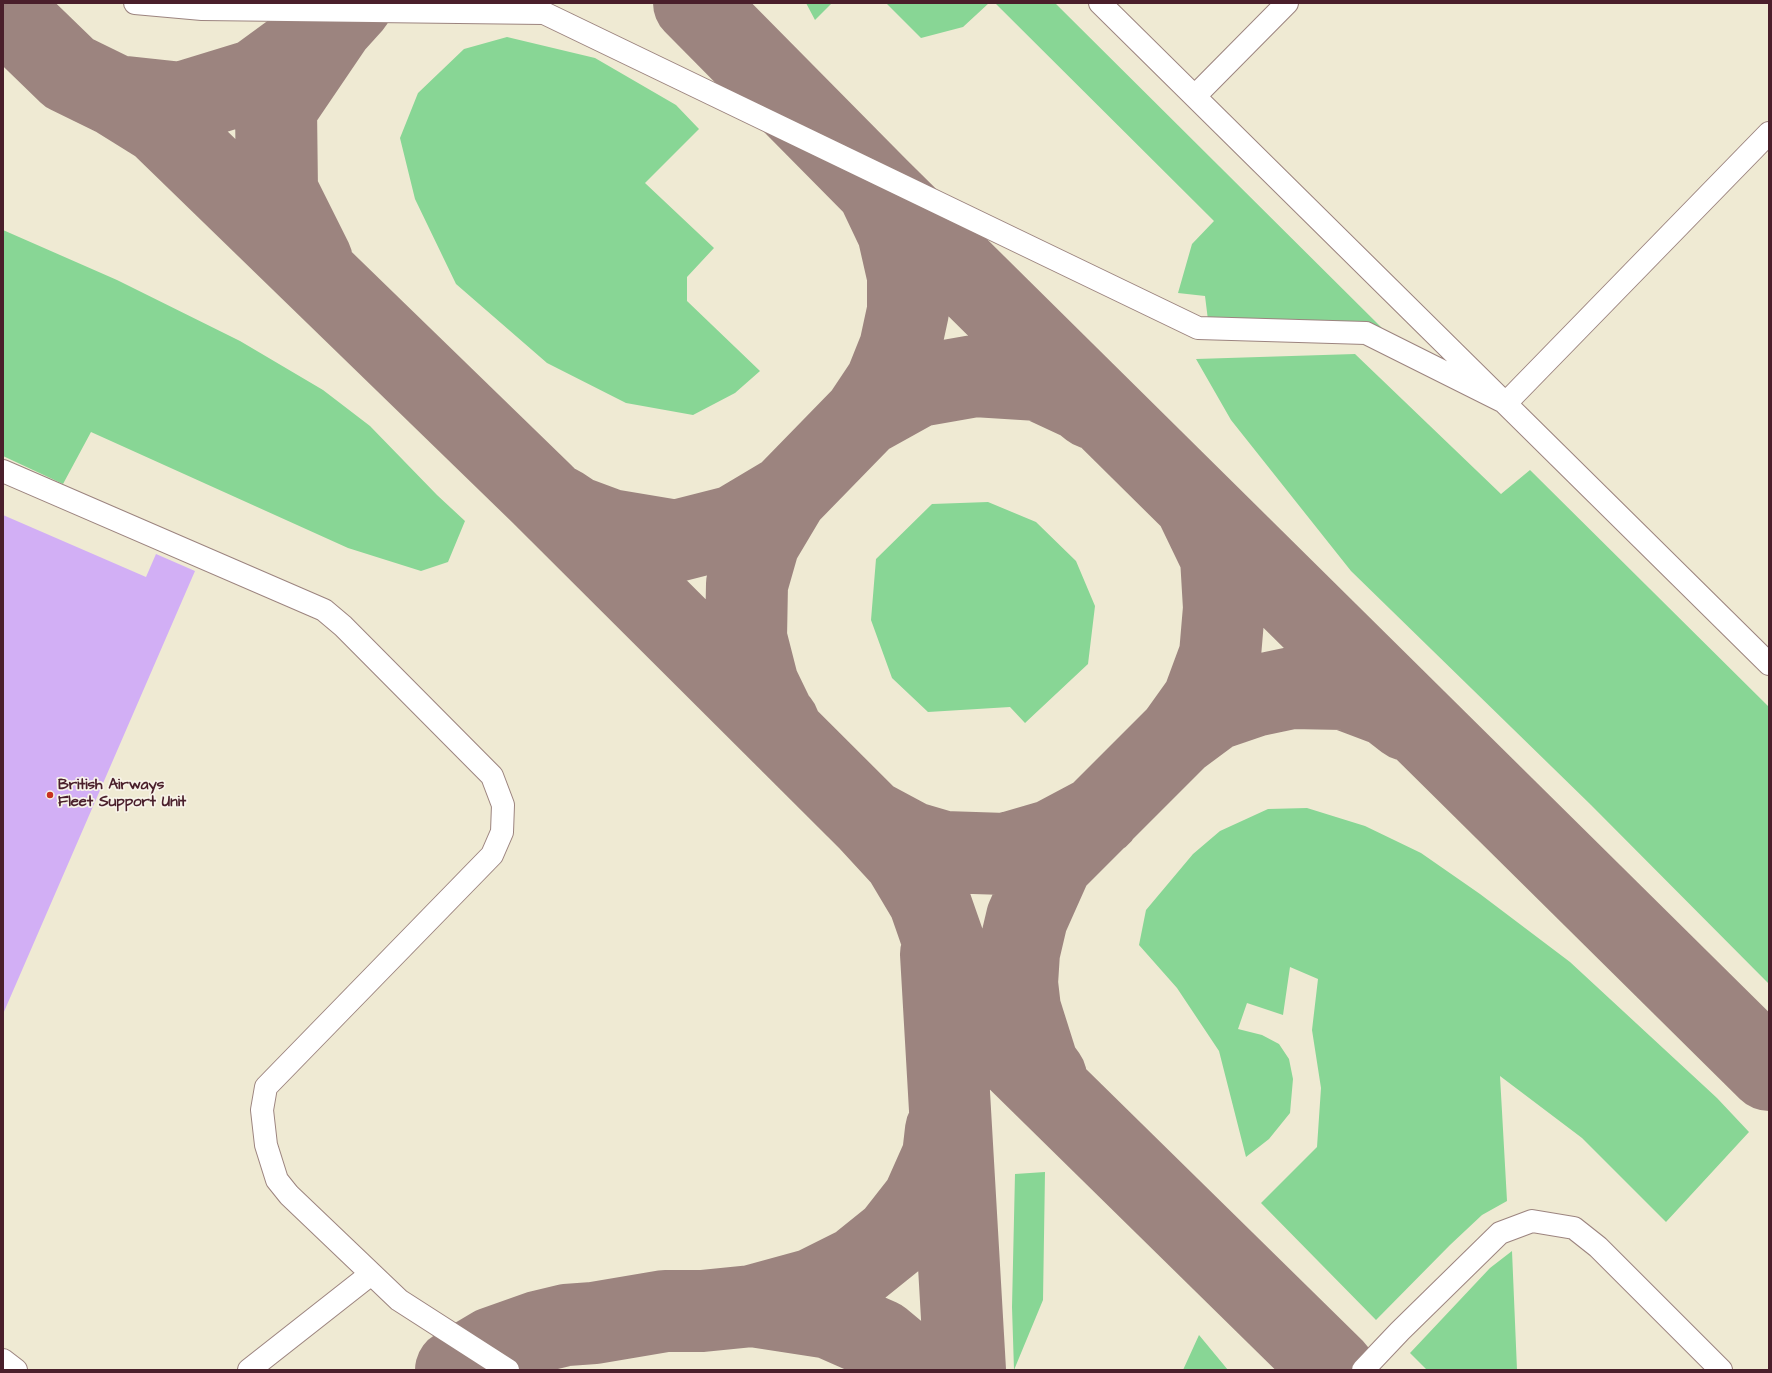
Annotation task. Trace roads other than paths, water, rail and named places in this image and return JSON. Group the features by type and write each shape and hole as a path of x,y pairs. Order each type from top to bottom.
{"lane":[{"path":"135,3 202,8 544,13 1198,328 1366,333 1506,403"},
{"path":"1100,3 1769,664"},
{"path":"1195,96 1287,3"},
{"path":"1506,403 1769,133"},
{"path":"3,471 324,610 343,626 492,776 503,806 502,832 492,856 266,1087 262,1110 266,1145 277,1180 289,1195 399,1300 508,1370"},
{"path":"1363,1370 1400,1331 1500,1233 1532,1221 1574,1228 1598,1247 1721,1370"},
{"path":"249,1370 371,1274"},
{"path":"3,1360 16,1370"}],"place":[{"name":"British Airways Fleet Support Unit","path":"50,795"}]}
